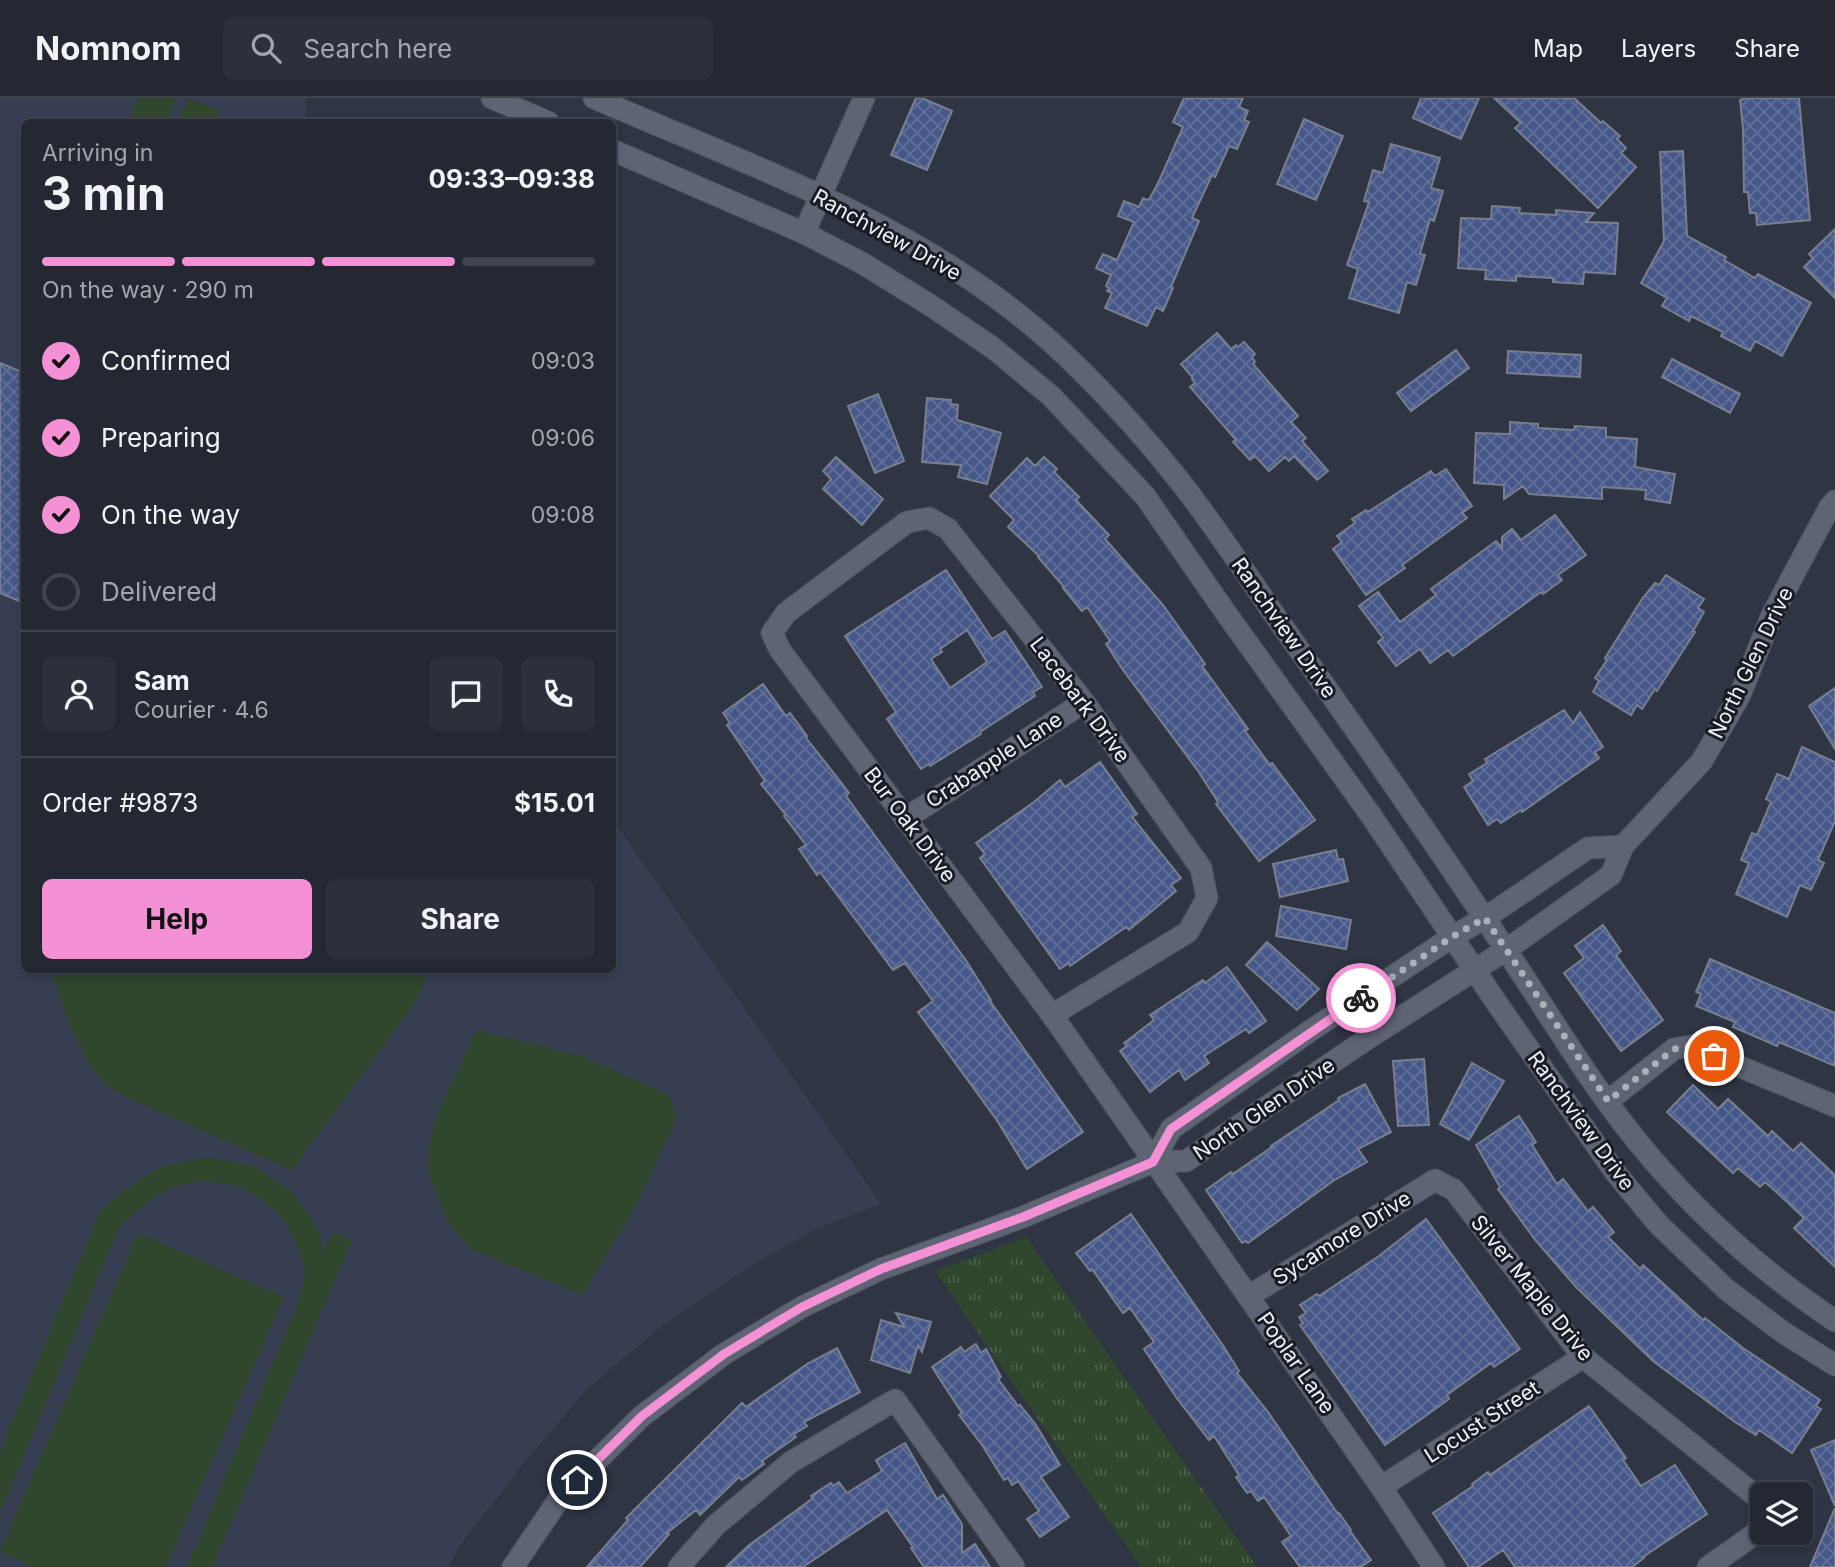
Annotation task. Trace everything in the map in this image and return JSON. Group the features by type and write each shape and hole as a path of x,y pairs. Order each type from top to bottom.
{"street":[{"name":"Ranchview Drive","path":"594,98 821,196 890,231 993,296 1047,338 1098,386 1179,480 1378,761 1636,1140 1708,1218 1770,1273 1835,1321"},
{"path":"804,233 864,98"},
{"path":"498,99 541,119"},
{"name":"Ranchview Drive","path":"616,152 804,233 862,263 993,348 1051,396 1145,496 1370,814 1615,1172 1659,1225 1727,1290 1784,1334 1835,1365"},
{"name":"North Glen Drive","path":"1153,1162 1186,1161 1370,1037 1506,950 1611,874 1623,846 1702,761 1740,695 1772,615 1835,501"},
{"name":"Bur Oak Drive","path":"929,518 907,522 786,613 772,633 780,650 1052,1015 1153,1162"},
{"name":"Lacebark Drive","path":"929,518 948,528 1083,702 1202,868 1207,898 1188,932 1052,1015"},
{"name":"Crabapple Lane","path":"905,819 1083,702"},
{"name":"North Glen Drive","path":"1153,1162 1171,1129 1310,1031 1588,848 1623,846"},
{"path":"1608,1101 1674,1049 1690,1046 1835,1106"},
{"path":"513,1567 561,1496 642,1416 724,1354 802,1307 881,1269 1023,1217 1153,1162"},
{"name":"Poplar Lane","path":"1153,1162 1249,1296 1434,1567"},
{"name":"Sycamore Drive","path":"1249,1296 1435,1180"},
{"name":"Silver Maple Drive","path":"1435,1180 1454,1191 1583,1357 1750,1491"},
{"path":"1784,1334 1807,1301"},
{"name":"Locust Street","path":"1381,1487 1583,1357"},
{"path":"679,1567 716,1525 792,1462 895,1400 1014,1567"},
{"path":"1708,1567 1750,1538"}],"shaded area":[{"path":"0,98 307,98 305,119 21,119 21,973 616,973 616,824 881,1204 814,1230 746,1269 662,1326 586,1390 523,1464 461,1544 449,1567 0,1567"}],"green space":[{"path":"138,98 176,98 167,119 129,119"},
{"path":"188,98 221,111 217,119 179,119"},
{"path":"53,973 429,973 416,1002 292,1170 125,1097 105,1083 94,1071 80,1047"},
{"path":"476,1030 582,1056 669,1095 677,1118 637,1204 583,1295 470,1249 448,1223 430,1177 427,1163 430,1141 436,1118"},
{"path":"208,1157 254,1166 293,1192 319,1231 324,1252 333,1232 352,1240 213,1567 187,1567 299,1301 304,1281 299,1251 290,1230 260,1198 240,1188 219,1183 196,1182 172,1188 152,1200 120,1226 0,1513 0,1451 100,1212 123,1191 162,1166"},
{"path":"138,1233 284,1297 166,1567 34,1567 0,1551"},
{"path":"1026,1237 1257,1567 1141,1567 935,1271"}],"building":[{"path":"916,98 952,111 927,170 891,155"},
{"path":"1184,98 1243,98 1239,107 1248,111 1244,120 1249,122 1237,149 1229,146 1215,177 1212,175 1192,218 1199,221 1171,287 1173,288 1163,311 1156,307 1147,326 1105,308 1112,293 1107,291 1109,288 1106,286 1111,275 1096,268 1103,254 1117,260 1134,222 1118,216 1124,201 1139,207 1143,198 1150,198 1159,181 1183,127 1173,122"},
{"path":"1421,98 1479,98 1461,139 1413,118"},
{"path":"1494,98 1574,98 1620,136 1617,139 1626,148 1621,153 1636,167 1598,208 1515,128 1521,123"},
{"path":"1799,98 1810,220 1757,225 1756,213 1750,213 1748,192 1744,192 1740,100"},
{"path":"1304,119 1343,136 1316,200 1277,184"},
{"path":"1391,144 1440,158 1431,188 1443,191 1434,221 1430,219 1420,254 1425,255 1416,285 1407,282 1399,313 1349,298 1358,269 1347,265 1369,202 1364,201 1373,170 1383,173"},
{"path":"1683,151 1687,236 1726,257 1724,260 1755,278 1758,274 1811,303 1782,356 1755,341 1750,351 1721,336 1723,332 1691,316 1689,321 1662,306 1667,298 1641,283 1664,241 1660,152"},
{"path":"1492,206 1520,208 1519,213 1556,215 1556,210 1594,213 1586,222 1618,223 1615,274 1584,272 1583,284 1553,282 1553,278 1516,276 1516,281 1485,279 1486,270 1458,268 1461,218 1491,219"},
{"path":"1835,229 1835,298 1804,267 1813,258 1809,254"},
{"path":"1217,333 1231,349 1244,342 1255,354 1252,357 1255,362 1253,364 1298,416 1291,422 1306,438 1302,441 1328,471 1317,480 1294,456 1289,461 1285,457 1269,471 1255,456 1250,460 1190,387 1195,383 1181,364"},
{"path":"1456,350 1469,368 1411,411 1397,393"},
{"path":"1508,351 1581,355 1580,377 1507,373"},
{"path":"1672,359 1740,394 1730,413 1662,377"},
{"path":"0,363 21,372 21,602 0,593"},
{"path":"878,394 904,461 875,473 848,406"},
{"path":"927,398 951,400 950,404 958,405 957,420 1001,433 987,484 958,477 961,465 922,462"},
{"path":"1510,422 1538,424 1538,428 1606,428 1606,437 1637,439 1635,467 1675,474 1670,503 1645,499 1646,490 1602,487 1602,499 1529,494 1523,486 1504,499 1504,485 1474,483 1476,433 1510,434"},
{"path":"836,457 883,499 862,525 823,489 831,479 823,471"},
{"path":"1044,457 1057,469 1054,472 1079,497 1076,500 1109,535 1105,539 1163,605 1205,664 1202,666 1248,729 1245,731 1315,820 1259,861 1216,804 1218,802 1198,771 1123,670 1106,644 1110,641 1087,607 1082,611 1039,556 1008,527 1014,520 990,496 1027,458 1035,466"},
{"path":"1446,469 1472,506 1462,513 1467,518 1402,565 1405,568 1366,595 1333,549 1342,542 1337,536 1355,523 1352,519 1366,510 1368,512 1431,471 1435,476"},
{"path":"1555,515 1586,555 1558,575 1562,580 1543,594 1541,592 1453,656 1448,650 1430,663 1420,649 1396,666 1378,642 1383,638 1359,606 1378,592 1400,622 1436,595 1431,589 1496,541 1502,548 1502,537 1512,529 1521,540"},
{"path":"946,570 992,639 1005,631 1042,687 1033,692 1035,696 980,732 981,734 921,769 887,719 896,712 845,636","holes":["967,630 987,662 950,688 931,659 942,652 940,649"]},
{"path":"1666,575 1704,599 1698,608 1704,612 1693,631 1695,632 1657,691 1655,689 1642,709 1637,705 1631,715 1593,692 1599,681 1595,678 1642,599 1655,583 1659,585"},
{"path":"763,684 786,716 790,713 849,793 846,796 965,959 990,1001 1083,1132 1027,1169 996,1119 918,1012 933,1001 905,963 893,970 820,872 817,875 799,849 806,845 761,784 765,781 727,725 730,723 723,713"},
{"path":"1835,688 1835,749 1809,706"},
{"path":"1564,710 1573,723 1580,712 1603,747 1595,752 1599,758 1522,812 1521,810 1501,823 1497,819 1488,825 1464,787 1473,781 1469,774 1487,763 1485,759"},
{"path":"1802,747 1835,762 1835,821 1818,860 1824,863 1811,890 1800,885 1787,917 1736,894 1749,863 1741,860 1752,833 1757,835 1771,802 1766,799 1777,774 1789,779"},
{"path":"1100,762 1137,814 1132,817 1181,878 1171,885 1176,891 1129,930 1126,927 1070,966 1069,963 1060,969 980,858 985,854 976,843 1060,780 1065,787"},
{"path":"1336,850 1338,860 1343,859 1348,881 1280,897 1273,864"},
{"path":"1281,906 1351,920 1346,949 1276,936"},
{"path":"1603,925 1621,951 1616,955 1663,1020 1621,1051 1564,973 1584,958 1575,946"},
{"path":"1267,942 1319,989 1297,1010 1246,965"},
{"path":"1710,959 1835,1013 1835,1066 1779,1042 1777,1046 1733,1027 1735,1022 1696,1006 1701,994 1696,992"},
{"path":"1227,967 1266,1021 1249,1033 1246,1029 1204,1056 1209,1063 1185,1080 1179,1070 1150,1092 1120,1051 1127,1046 1124,1043 1154,1020 1150,1015"},
{"path":"1424,1059 1429,1125 1398,1126 1393,1061"},
{"path":"1472,1063 1504,1081 1469,1140 1440,1124"},
{"path":"1365,1084 1391,1132 1358,1149 1367,1162 1333,1181 1248,1243 1242,1243 1206,1190 1272,1147 1339,1100 1338,1098"},
{"path":"1693,1085 1718,1109 1728,1099 1768,1136 1772,1131 1793,1151 1801,1143 1835,1175 1835,1267 1794,1228 1804,1218 1785,1200 1765,1182 1760,1187 1738,1168 1733,1173 1667,1112"},
{"path":"1519,1116 1536,1142 1532,1145 1557,1184 1563,1179 1588,1211 1593,1207 1614,1232 1608,1237 1640,1269 1643,1265 1703,1320 1705,1318 1743,1348 1820,1400 1816,1406 1821,1409 1792,1453 1759,1430 1756,1435 1735,1422 1653,1361 1576,1287 1536,1241 1498,1189 1500,1187 1476,1145"},
{"path":"1131,1214 1222,1344 1239,1371 1237,1373 1268,1412 1371,1560 1361,1567 1300,1567 1282,1542 1291,1536 1264,1497 1258,1501 1251,1491 1247,1493 1214,1436 1209,1440 1144,1349 1154,1342 1130,1308 1123,1313 1092,1269 1090,1271 1076,1253"},
{"path":"1426,1219 1520,1349 1494,1367 1491,1363 1447,1395 1449,1399 1385,1445 1300,1325 1303,1323 1299,1317 1306,1313 1300,1305 1317,1294 1319,1296 1379,1256"},
{"path":"896,1313 931,1322 922,1352 918,1345 910,1373 871,1360 881,1320 904,1327"},
{"path":"976,1344 981,1353 986,1349 1001,1377 998,1379 1036,1425 1060,1465 1041,1477 1069,1517 1040,1537 1027,1519 1039,1511 1018,1481 1012,1485 1008,1478 1004,1480 959,1415 962,1413 932,1367 961,1347 964,1352"},
{"path":"837,1348 860,1392 804,1422 807,1426 762,1461 764,1464 742,1480 739,1477 700,1515 696,1510 667,1533 669,1534 640,1567 587,1567 628,1520 626,1518 742,1403 746,1407 807,1364"},
{"path":"1589,1406 1626,1458 1623,1460 1641,1486 1675,1465 1707,1514 1632,1567 1515,1567 1503,1550 1478,1567 1469,1567 1433,1513 1473,1486 1472,1484 1488,1472 1490,1475"},
{"path":"1835,1440 1835,1506 1811,1450"},
{"path":"905,1443 937,1499 943,1495 962,1524 962,1553 975,1544 990,1567 924,1567 887,1510 803,1567 726,1567 748,1546 813,1498 811,1496 831,1483 833,1486 839,1482 847,1493 882,1471 876,1460"},
{"path":"1835,1508 1835,1567 1810,1567"}],"way so far":[{"path":"1361,998 1485,918 1608,1101 1674,1049 1690,1046 1714,1056"}],"route":[{"path":"577,1480 642,1416 724,1354 802,1307 881,1269 1023,1217 1153,1162 1171,1129 1361,998"}]}
